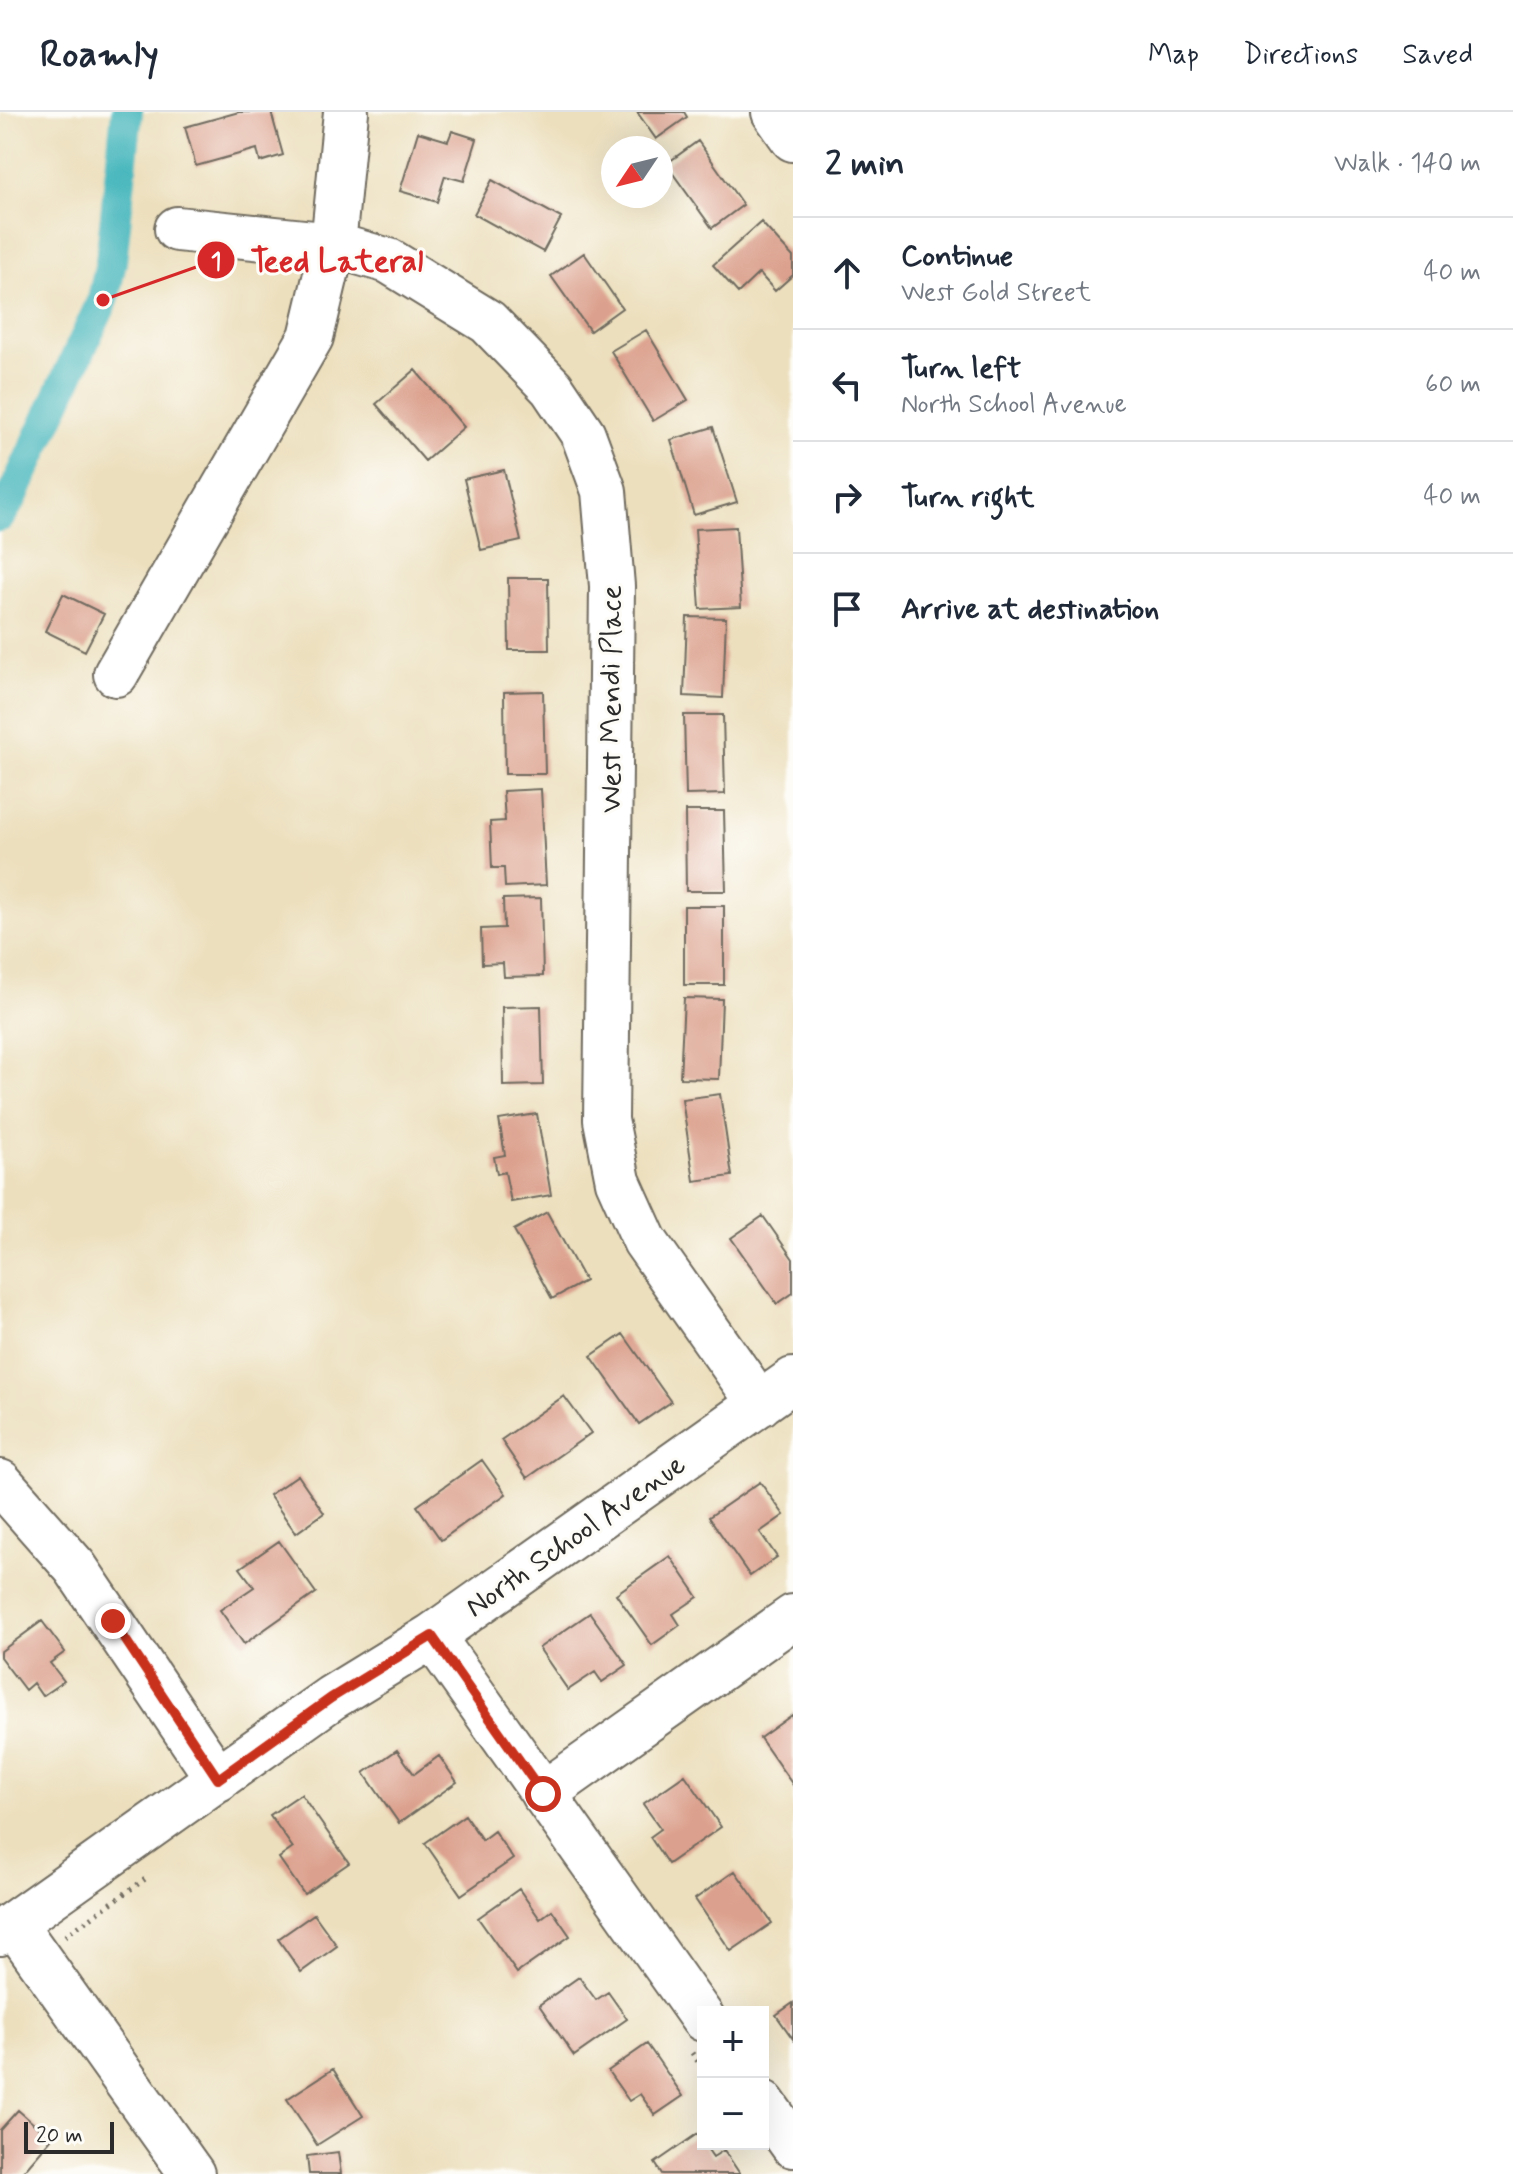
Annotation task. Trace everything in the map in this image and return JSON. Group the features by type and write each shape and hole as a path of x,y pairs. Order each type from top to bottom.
{"street":[{"path":"116,674 311,337 333,245 346,112"},
{"path":"774,112 793,139"},
{"name":"West Mendi Place","path":"177,229 333,245 389,261 488,322 552,388 583,434 604,491 612,586 606,1120 618,1181 645,1241 776,1392"},
{"name":"North School Avenue","path":"17,1938 218,1779 331,1698 432,1636 776,1392"},
{"path":"0,1482 75,1567 218,1779"},
{"path":"543,1794 793,1617"},
{"path":"432,1636 543,1794 694,2031"},
{"path":"17,1938 192,2174"},
{"path":"769,2111 793,2145"}],"path":[{"path":"17,1938 150,1875"}],"building":[{"path":"239,112 271,112 283,155 260,162 257,149 196,166 185,127"},
{"path":"637,112 684,112 687,117 660,136 654,136"},
{"path":"452,131 477,139 464,181 445,176 437,202 400,191 418,132 448,141"},
{"path":"698,141 743,205 712,228 673,174 673,159"},
{"path":"492,180 561,218 543,252 474,214"},
{"path":"761,222 793,257 793,275 775,291 759,273 738,293 713,265"},
{"path":"584,253 622,308 590,331 551,276"},
{"path":"646,330 688,400 653,421 611,351"},
{"path":"415,370 464,427 425,461 376,404"},
{"path":"713,427 737,502 694,515 671,440"},
{"path":"504,470 521,541 481,550 464,479"},
{"path":"736,527 741,607 700,609 695,529"},
{"path":"508,578 548,578 549,650 509,650"},
{"path":"63,594 104,614 85,651 45,631"},
{"path":"687,617 726,618 723,698 684,696"},
{"path":"543,691 545,774 505,774 504,692"},
{"path":"684,715 723,715 725,794 686,795"},
{"path":"541,789 546,885 505,887 504,868 492,868 490,822 505,821 503,791"},
{"path":"685,811 724,811 726,891 686,891"},
{"path":"541,898 543,976 504,977 503,963 482,964 481,929 504,928 503,899"},
{"path":"684,906 724,906 724,985 684,985"},
{"path":"684,998 722,999 719,1079 680,1078"},
{"path":"541,1006 543,1085 503,1086 502,1007"},
{"path":"720,1094 732,1176 694,1181 682,1099"},
{"path":"537,1114 551,1195 511,1202 505,1172 497,1174 494,1157 505,1155 499,1120"},
{"path":"547,1212 585,1281 552,1299 514,1230"},
{"path":"763,1216 793,1259 793,1293 777,1304 731,1238"},
{"path":"623,1334 671,1402 639,1424 591,1356"},
{"path":"564,1396 591,1433 527,1478 501,1440"},
{"path":"482,1460 506,1494 441,1540 417,1506"},
{"path":"298,1475 324,1513 296,1533 269,1495"},
{"path":"760,1482 784,1515 760,1532 777,1557 750,1576 709,1517"},
{"path":"279,1541 316,1593 244,1644 220,1610 254,1587 240,1568"},
{"path":"670,1556 698,1597 673,1614 680,1625 652,1645 616,1594"},
{"path":"590,1613 627,1665 602,1682 595,1672 568,1690 539,1648"},
{"path":"42,1621 65,1652 50,1663 64,1681 42,1696 33,1683 25,1690 0,1657 0,1652"},
{"path":"793,1717 793,1785 760,1738"},
{"path":"397,1750 414,1774 439,1756 457,1782 399,1823 364,1773"},
{"path":"685,1775 721,1827 668,1864 650,1837 661,1829 643,1804"},
{"path":"301,1794 349,1863 304,1894 279,1858 293,1848 270,1815"},
{"path":"465,1815 482,1840 494,1831 513,1859 461,1895 425,1843"},
{"path":"735,1871 772,1923 731,1951 695,1899"},
{"path":"519,1889 540,1919 552,1910 570,1936 517,1973 478,1918"},
{"path":"314,1914 337,1946 301,1972 278,1939"},
{"path":"579,1977 596,2000 608,1992 627,2019 574,2056 539,2005"},
{"path":"793,2003 793,2039 776,2015"},
{"path":"647,2044 683,2096 655,2115 640,2094 629,2101 608,2071"},
{"path":"333,2069 363,2116 317,2145 287,2099"},
{"path":"18,2110 51,2139 21,2174 0,2174 0,2130"},
{"path":"697,2134 697,2150 708,2150 713,2157 724,2150 740,2174 662,2174 655,2163"},
{"path":"338,2152 341,2174 309,2174 307,2156"}],"waterway":[{"path":"0,516 12,497 103,300 111,262 127,112"}],"place":[{"name":"Teed Lateral","path":"103,300"}],"route":[{"path":"113,1621 218,1779 331,1698 432,1636 543,1794"}]}
